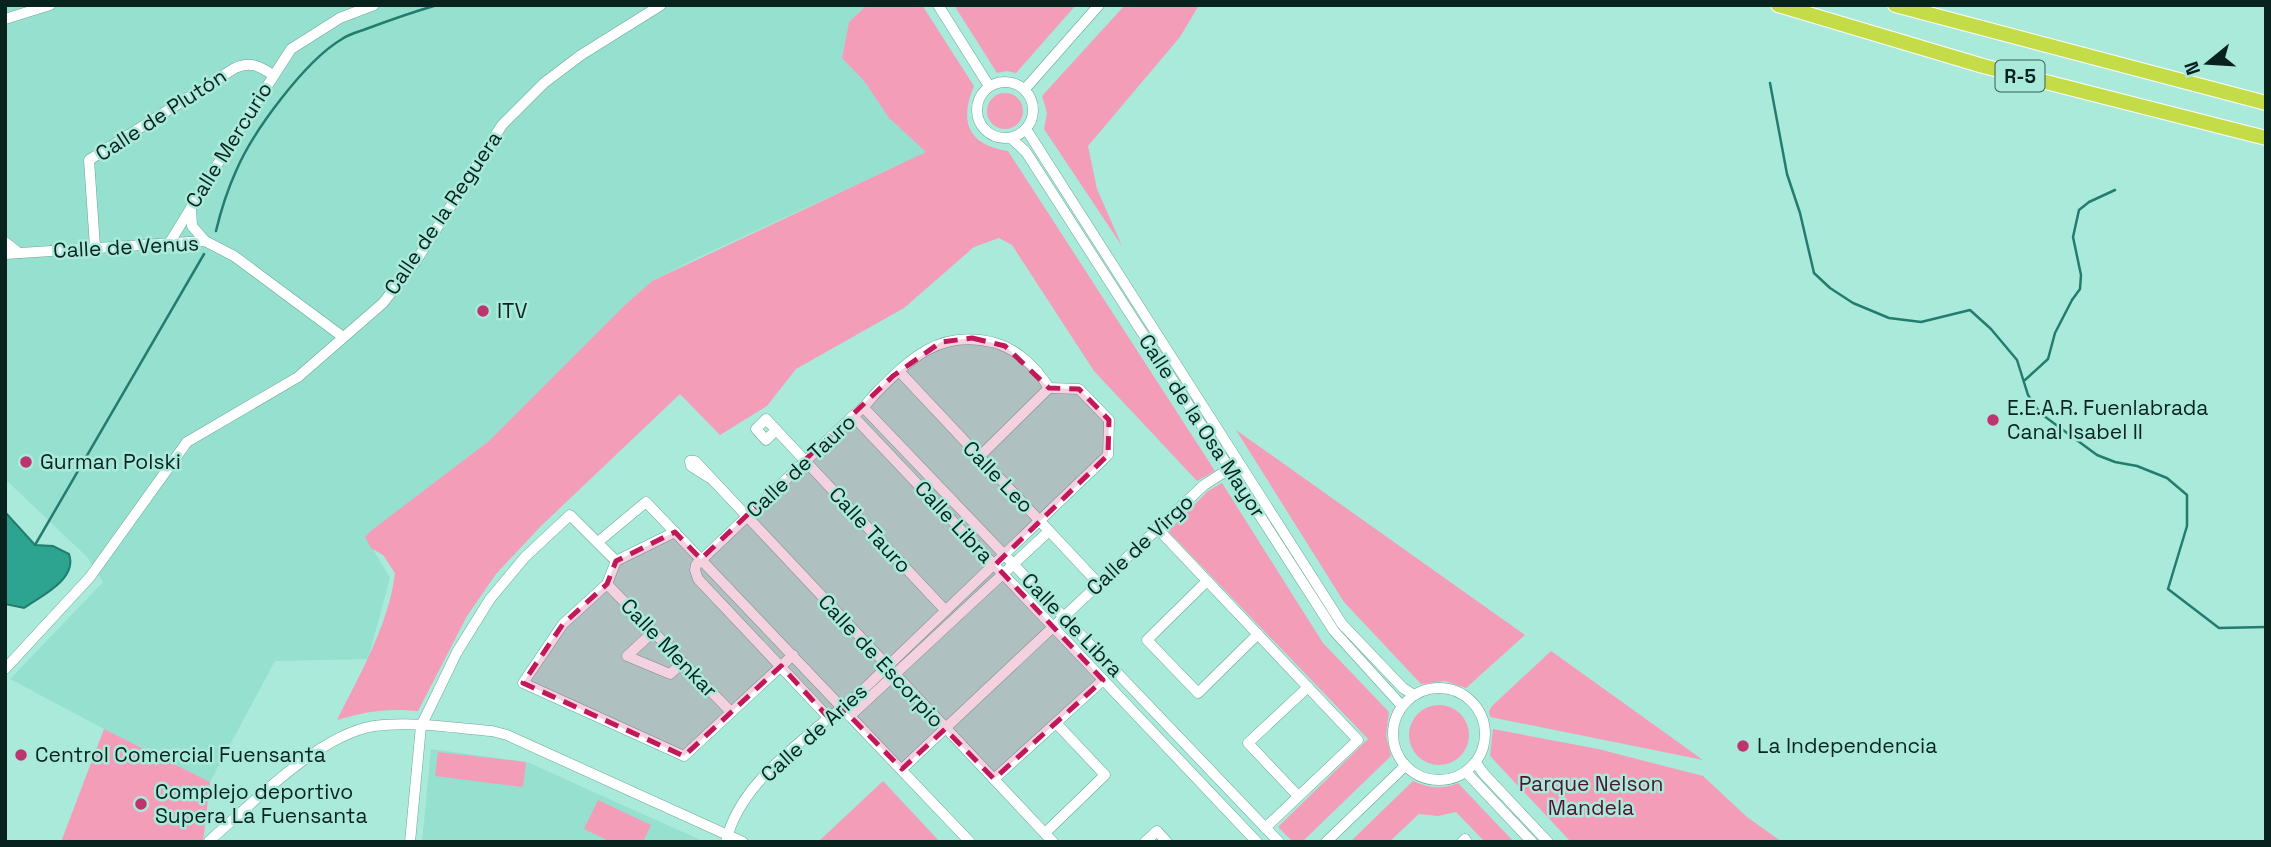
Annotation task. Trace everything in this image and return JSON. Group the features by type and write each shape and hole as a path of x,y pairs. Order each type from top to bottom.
{"highway":[{"name":"R-5","path":"1777,5 1983,66 2266,138"},
{"name":"R-5","path":"1895,5 2266,103"}],"street":[{"path":"5,19 50,5"},
{"name":"Calle Mercurio","path":"170,243 291,49 340,18 374,5"},
{"name":"Calle de la Reguera","path":"5,669 90,577 187,442 298,377 383,303 416,261 502,125 544,83 581,55 661,5"},
{"path":"938,5 989,86"},
{"path":"1025,89 1099,5"},
{"name":"Calle de Plutón","path":"95,247 89,160 235,68 257,65 273,75"},
{"path":"1007,81 1025,89 1033,103 1032,117 1026,130 1011,138 995,137 980,124 977,114 978,101 989,86 1007,81"},
{"name":"Calle de la Osa Mayor","path":"1026,130 1342,624 1403,688 1413,695"},
{"name":"Calle de la Osa Mayor","path":"1011,138 1026,152 1334,631 1402,705"},
{"path":"191,207 192,226 205,241"},
{"name":"Calle de Venus","path":"5,254 205,241 234,256 343,337"},
{"path":"5,242 19,253"},
{"path":"898,371 941,342 972,338 1005,346 1033,368 1049,388 979,457"},
{"name":"Calle de Tauro","path":"701,559 864,408 898,371"},
{"name":"Calle Leo","path":"898,371 1098,583"},
{"name":"Calle de Aries","path":"891,671 945,610 1108,455 1109,420 1079,389 1049,388"},
{"name":"Calle de Libra","path":"864,408 1279,842"},
{"name":"Calle Libra","path":"853,416 1257,842"},
{"name":"Calle Tauro","path":"766,419 945,610"},
{"name":"Calle de Virgo","path":"902,769 1157,528 1204,485 1229,469"},
{"name":"Calle de Escorpio","path":"710,478 1053,842"},
{"path":"598,542 646,502 970,842"},
{"path":"410,842 421,726 464,642 490,599 525,557 570,515 616,561"},
{"path":"1157,528 1358,740 1265,828"},
{"name":"Calle de Aries","path":"727,838 743,804 757,783 829,718 846,713 1049,531"},
{"path":"675,532 616,561 607,584 563,624 523,683 684,756 793,655"},
{"path":"701,559 695,570 696,577 829,718"},
{"path":"1207,581 1147,640 1198,693 1258,634"},
{"name":"Calle Menkar","path":"607,584 731,712"},
{"path":"653,632 628,656 670,674 683,662"},
{"path":"994,779 1103,680"},
{"path":"1298,796 1248,743 1308,687"},
{"path":"1431,688 1448,688 1472,701 1485,722 1486,741 1476,763 1466,772 1441,781 1416,774 1405,766 1392,736 1396,715 1413,695 1431,688"},
{"path":"1045,833 1105,775 1056,723"},
{"path":"209,841 299,764 328,743 374,726 421,726 492,731 507,735 727,838 743,842"},
{"path":"1476,763 1548,842"},
{"path":"1326,842 1405,766"},
{"path":"1466,772 1532,842"},
{"path":"1145,842 1157,831 1167,842"}],"highlighted area":[{"path":"972,338 1005,346 1049,388 1079,389 1109,420 1108,455 995,565 1103,680 994,779 945,729 902,769 841,707 829,718 781,666 684,756 523,683 563,624 607,584 616,561 675,532 701,559 893,376 941,342"}],"shaded area":[{"path":"5,5 867,5 849,22 842,58 864,81 889,118 927,152 652,281 489,441 366,537 390,578 368,659 275,661 210,782 10,679 103,582 87,557 5,479"},
{"path":"5,512 35,545 53,546 69,554 70,563 63,579 24,608 5,604"},
{"path":"431,749 527,762 705,842 422,842"}],"green space":[{"path":"867,5 922,5 974,86 967,110 970,130 984,143 1008,151 1215,471 1197,481 1094,371 1012,245 999,238 974,247 904,308 796,369 767,406 720,435 680,394 540,527 496,574 467,616 418,711 377,711 337,720 380,630 392,592 395,573 383,555 371,548 365,537 372,530 489,441 652,281 926,152 889,118 864,81 842,58 849,22"},
{"path":"954,5 1076,5 1016,73 997,73"},
{"path":"1125,5 1199,5 1180,37 1088,146 1097,189 1122,246 1044,129 1047,113 1042,96"},
{"path":"1005,93 1017,99 1023,111 1017,123 1005,129 993,123 987,111 993,99"},
{"path":"1236,430 1525,635 1466,688 1445,681 1421,684 1344,602"},
{"path":"1222,483 1323,643 1389,712 1386,736 1391,756 1302,842 1293,842 1278,827 1368,739 1168,531 1208,491"},
{"path":"1551,651 1703,760 1490,717 1492,706"},
{"path":"1439,705 1456,710 1464,718 1469,735 1464,752 1456,760 1439,765 1422,760 1414,752 1409,735 1414,718 1422,710"},
{"name":"Complejo deportivo Supera La Fuensanta","path":"104,729 210,782 203,842 61,842"},
{"name":"Parque Nelson Mandela","path":"1493,729 1598,749 1703,776 1747,817 1782,842 1571,842 1490,756"},
{"path":"438,752 526,762 523,787 435,776"},
{"path":"883,781 940,842 818,842"},
{"path":"1413,781 1436,787 1458,783 1514,842 1485,842 1456,812 1438,816 1419,814 1389,842 1350,842"},
{"path":"598,800 651,825 643,842 611,842 584,829"}],"waterway":[{"path":"216,231 227,193 244,155 267,117 312,63 348,36 437,5"},
{"path":"1770,83 1787,174 1800,213 1814,273 1830,288 1853,303 1889,318 1921,322 1970,310 1991,329 2017,360 2028,395 2040,413 2097,455 2167,478 2187,495 2187,526 2168,589 2219,628 2266,627"},
{"path":"2025,380 2048,359 2055,333 2080,289 2081,275 2073,237 2079,210 2089,202 2115,190"},
{"path":"35,545 204,254"}],"place":[{"name":"ITV","path":"483,311"},
{"name":"E.E.A.R. Fuenlabrada Canal Isabel II","path":"1993,420"},
{"name":"Gurman Polski","path":"26,462"},
{"name":"La Independencia","path":"1743,746"},
{"name":"Centrol Comercial Fuensanta","path":"21,755"},
{"name":"Complejo deportivo Supera La Fuensanta","path":"141,804"}]}
